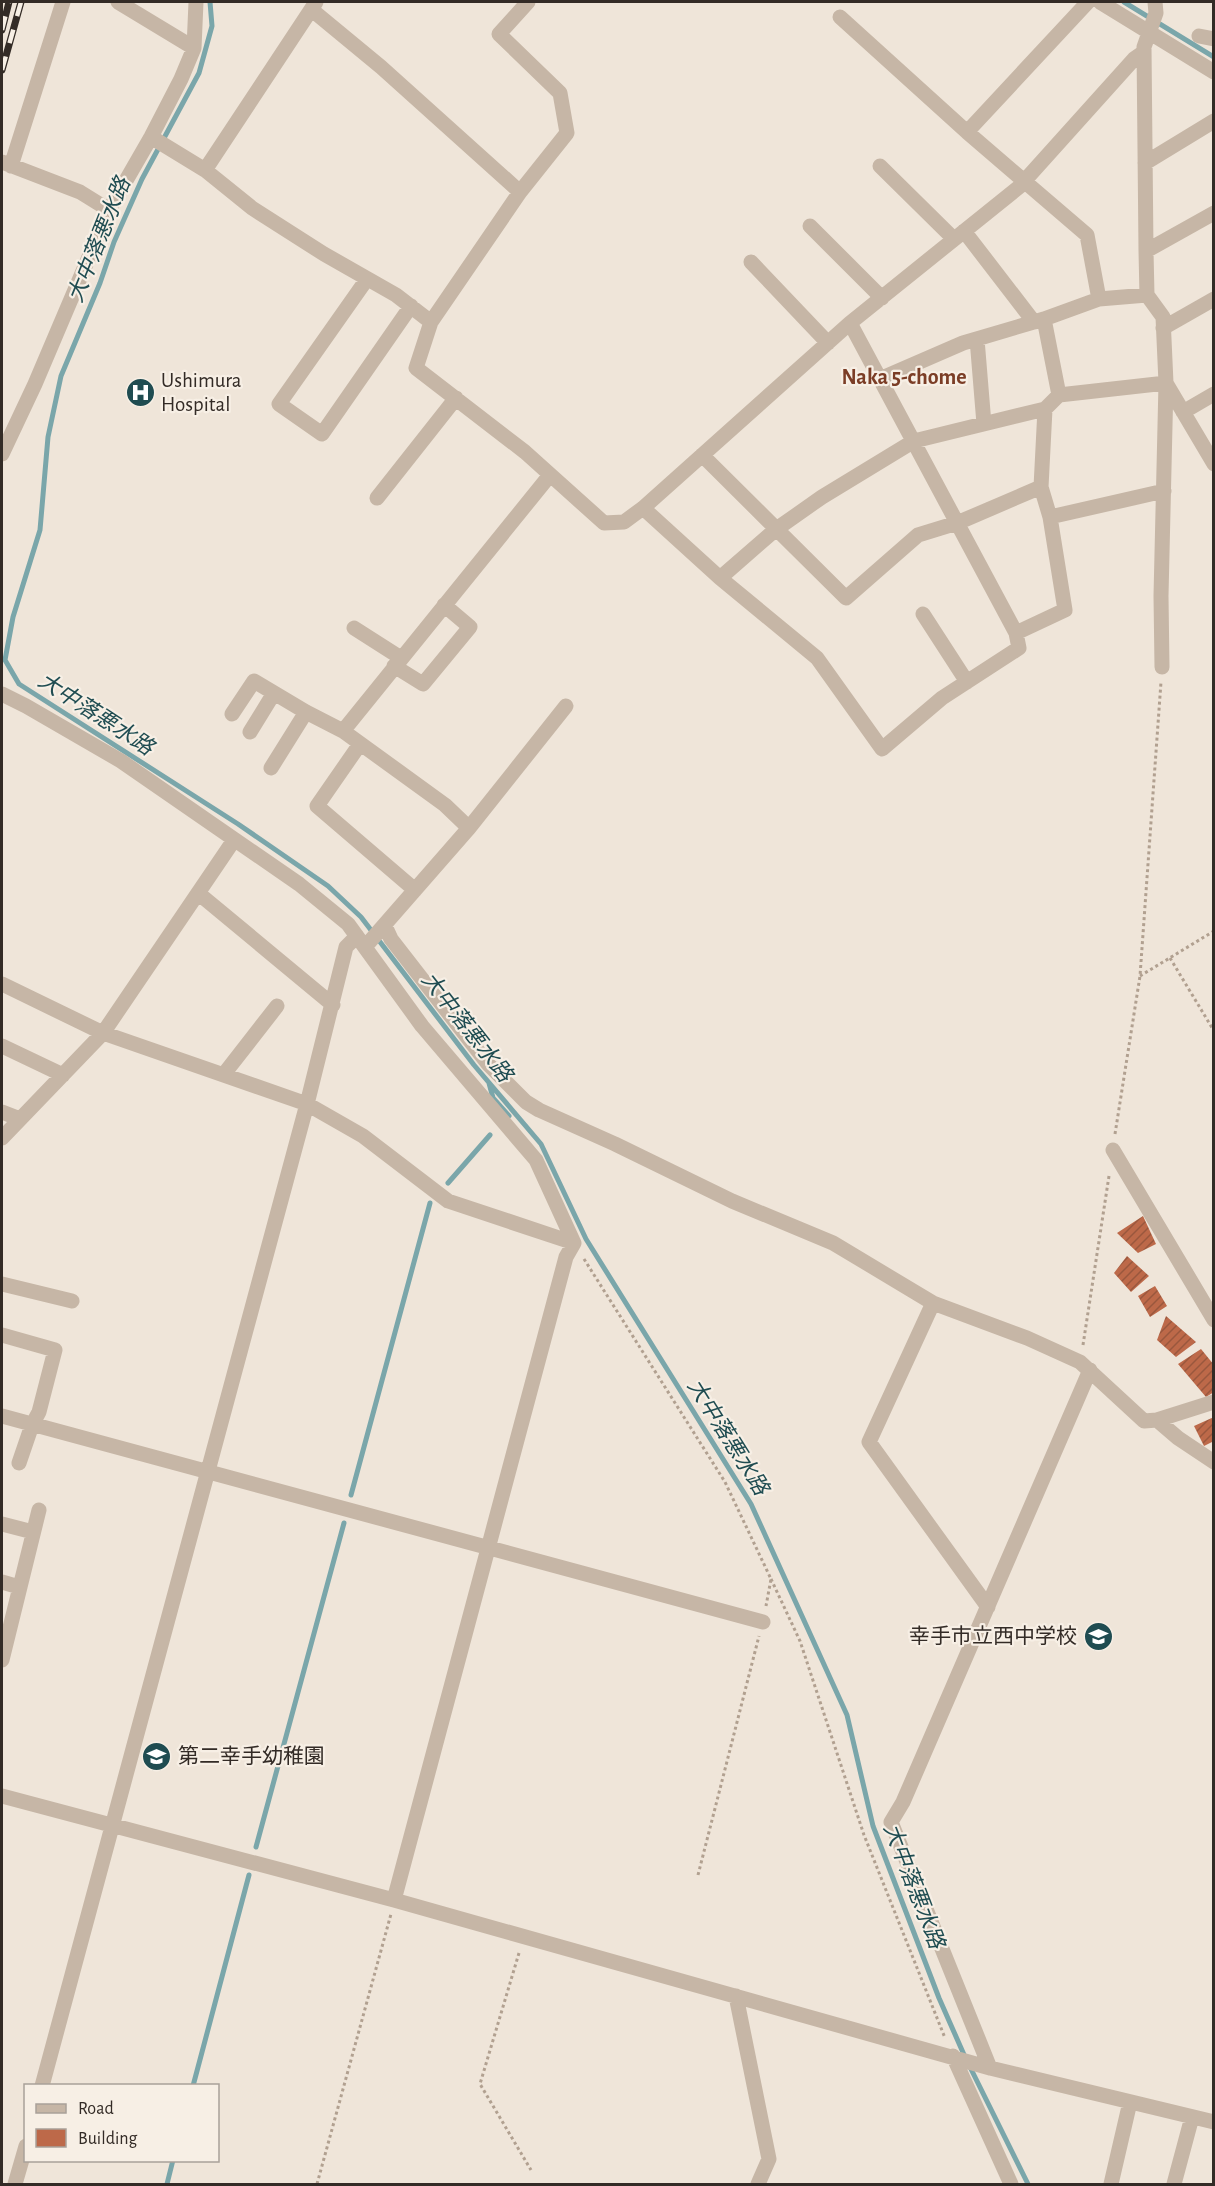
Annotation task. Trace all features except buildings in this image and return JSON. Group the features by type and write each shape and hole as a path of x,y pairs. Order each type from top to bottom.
{"street":[{"path":"63,2 6,164 80,192 109,210"},
{"path":"118,2 194,48"},
{"path":"2,454 35,384 109,210 152,137 181,79 194,48 196,2"},
{"path":"528,2 498,34 560,93 567,133 520,192 431,322 416,368 550,474 604,523 624,522 643,508 850,323 1024,182 1134,59 1144,52"},
{"path":"967,132 1088,2"},
{"path":"1100,2 1214,72"},
{"path":"205,170 314,6 520,192"},
{"path":"1156,7 1144,52 1147,295 1163,317 1166,383 1162,668"},
{"path":"840,17 967,132 1087,235 1099,299"},
{"path":"1145,162 1214,121"},
{"path":"152,137 205,170 252,208 324,254 396,295 431,322"},
{"path":"880,166 959,235 1039,321 1059,395"},
{"path":"1146,251 1214,213"},
{"path":"810,226 882,298"},
{"path":"752,262 828,343"},
{"path":"368,279 279,405 322,434 411,306"},
{"path":"880,379 977,339 1039,321 1099,299 1147,295"},
{"path":"1163,328 1214,299"},
{"path":"643,508 720,578 817,658 882,749 942,698 1019,648 1016,633 850,323"},
{"path":"977,339 984,424"},
{"path":"720,578 775,530 822,497 914,441 1045,409 1059,395 1166,383"},
{"path":"1166,383 1213,462"},
{"path":"1183,412 1214,394"},
{"path":"377,498 456,398"},
{"path":"1016,633 1065,610 1050,517 1041,487 1045,409"},
{"path":"702,455 846,598 918,535 957,523 1041,487"},
{"path":"343,732 550,474"},
{"path":"1050,517 1164,491"},
{"path":"354,628 423,684 470,627 444,605"},
{"path":"922,614 967,682"},
{"path":"232,714 254,681 343,732 445,805 469,828"},
{"path":"250,732 274,693"},
{"path":"2,694 121,761 299,884 348,924 364,942 422,1026 536,1160 574,1243"},
{"path":"42,2084 307,1104 346,947 364,942 384,927 469,828 566,706"},
{"path":"271,768 306,712"},
{"path":"360,744 317,806 416,890"},
{"path":"2,1138 103,1033 234,840"},
{"path":"198,893 333,1005"},
{"path":"384,927 488,1064 526,1102 539,1110 732,1201 832,1243 933,1303 1027,1338 1080,1362 1144,1421 1156,1420 1214,1402"},
{"path":"2,984 103,1033 307,1104 363,1136 448,1202 574,1243"},
{"path":"224,1074 277,1006"},
{"path":"2,1046 63,1075"},
{"path":"2,1112 20,1119"},
{"path":"1113,1150 1214,1320"},
{"path":"394,1900 566,1257 574,1243"},
{"path":"2,1284 72,1301"},
{"path":"933,1303 869,1442 988,1607"},
{"path":"2,1335 55,1350 39,1412 19,1463"},
{"path":"985,2066 891,1822 903,1802 1090,1370"},
{"path":"2,1416 763,1622"},
{"path":"1156,1420 1214,1462"},
{"path":"3,1651 39,1510"},
{"path":"2,1524 33,1532"},
{"path":"2,1582 19,1587"},
{"path":"2,1797 394,1900 985,2066 1214,2122"},
{"path":"736,1996 769,2159 758,2184"},
{"path":"953,2056 1011,2184"},
{"path":"1111,2184 1130,2102"},
{"path":"1174,2184 1192,2117"},
{"path":"15,2184 24,2153"}],"path":[{"path":"1162,668 1140,976 1214,931"},
{"path":"1170,958 1214,1031"},
{"path":"574,1243 725,1482 800,1641 864,1835 953,2056"},
{"path":"698,1875 763,1622 771,1579"},
{"path":"317,2184 394,1900"},
{"path":"524,1937 480,2084 531,2170"}],"waterway":[{"name":"大中落悪水路","path":"210,2 212,26 199,73 142,179 114,242 100,283 61,376 48,437 40,530 13,617 5,660 19,684 238,824 328,886 361,917 474,1065 541,1144 586,1239 751,1504 847,1715 873,1826 939,1998 965,2057"},
{"path":"1124,2 1214,57"},
{"path":"489,1083 493,1098 509,1116"},
{"path":"448,1183 490,1135"},
{"path":"351,1495 430,1203"},
{"path":"256,1847 344,1523"},
{"path":"194,2084 249,1875"},
{"name":"大中落悪水路","path":"969,2065 1028,2184"},
{"path":"167,2184 172,2162"}],"railway":[{"path":"2,30 9,2"},
{"path":"2,70 21,2"}],"place":[{"name":"Ushimura Hospital","path":"140,392"},
{"name":"幸手市立西中学校","path":"1098,1636"},
{"name":"第二幸手幼稚園","path":"157,1756"}],"district":[{"name":"Naka 5-chome","path":"904,377"}]}
